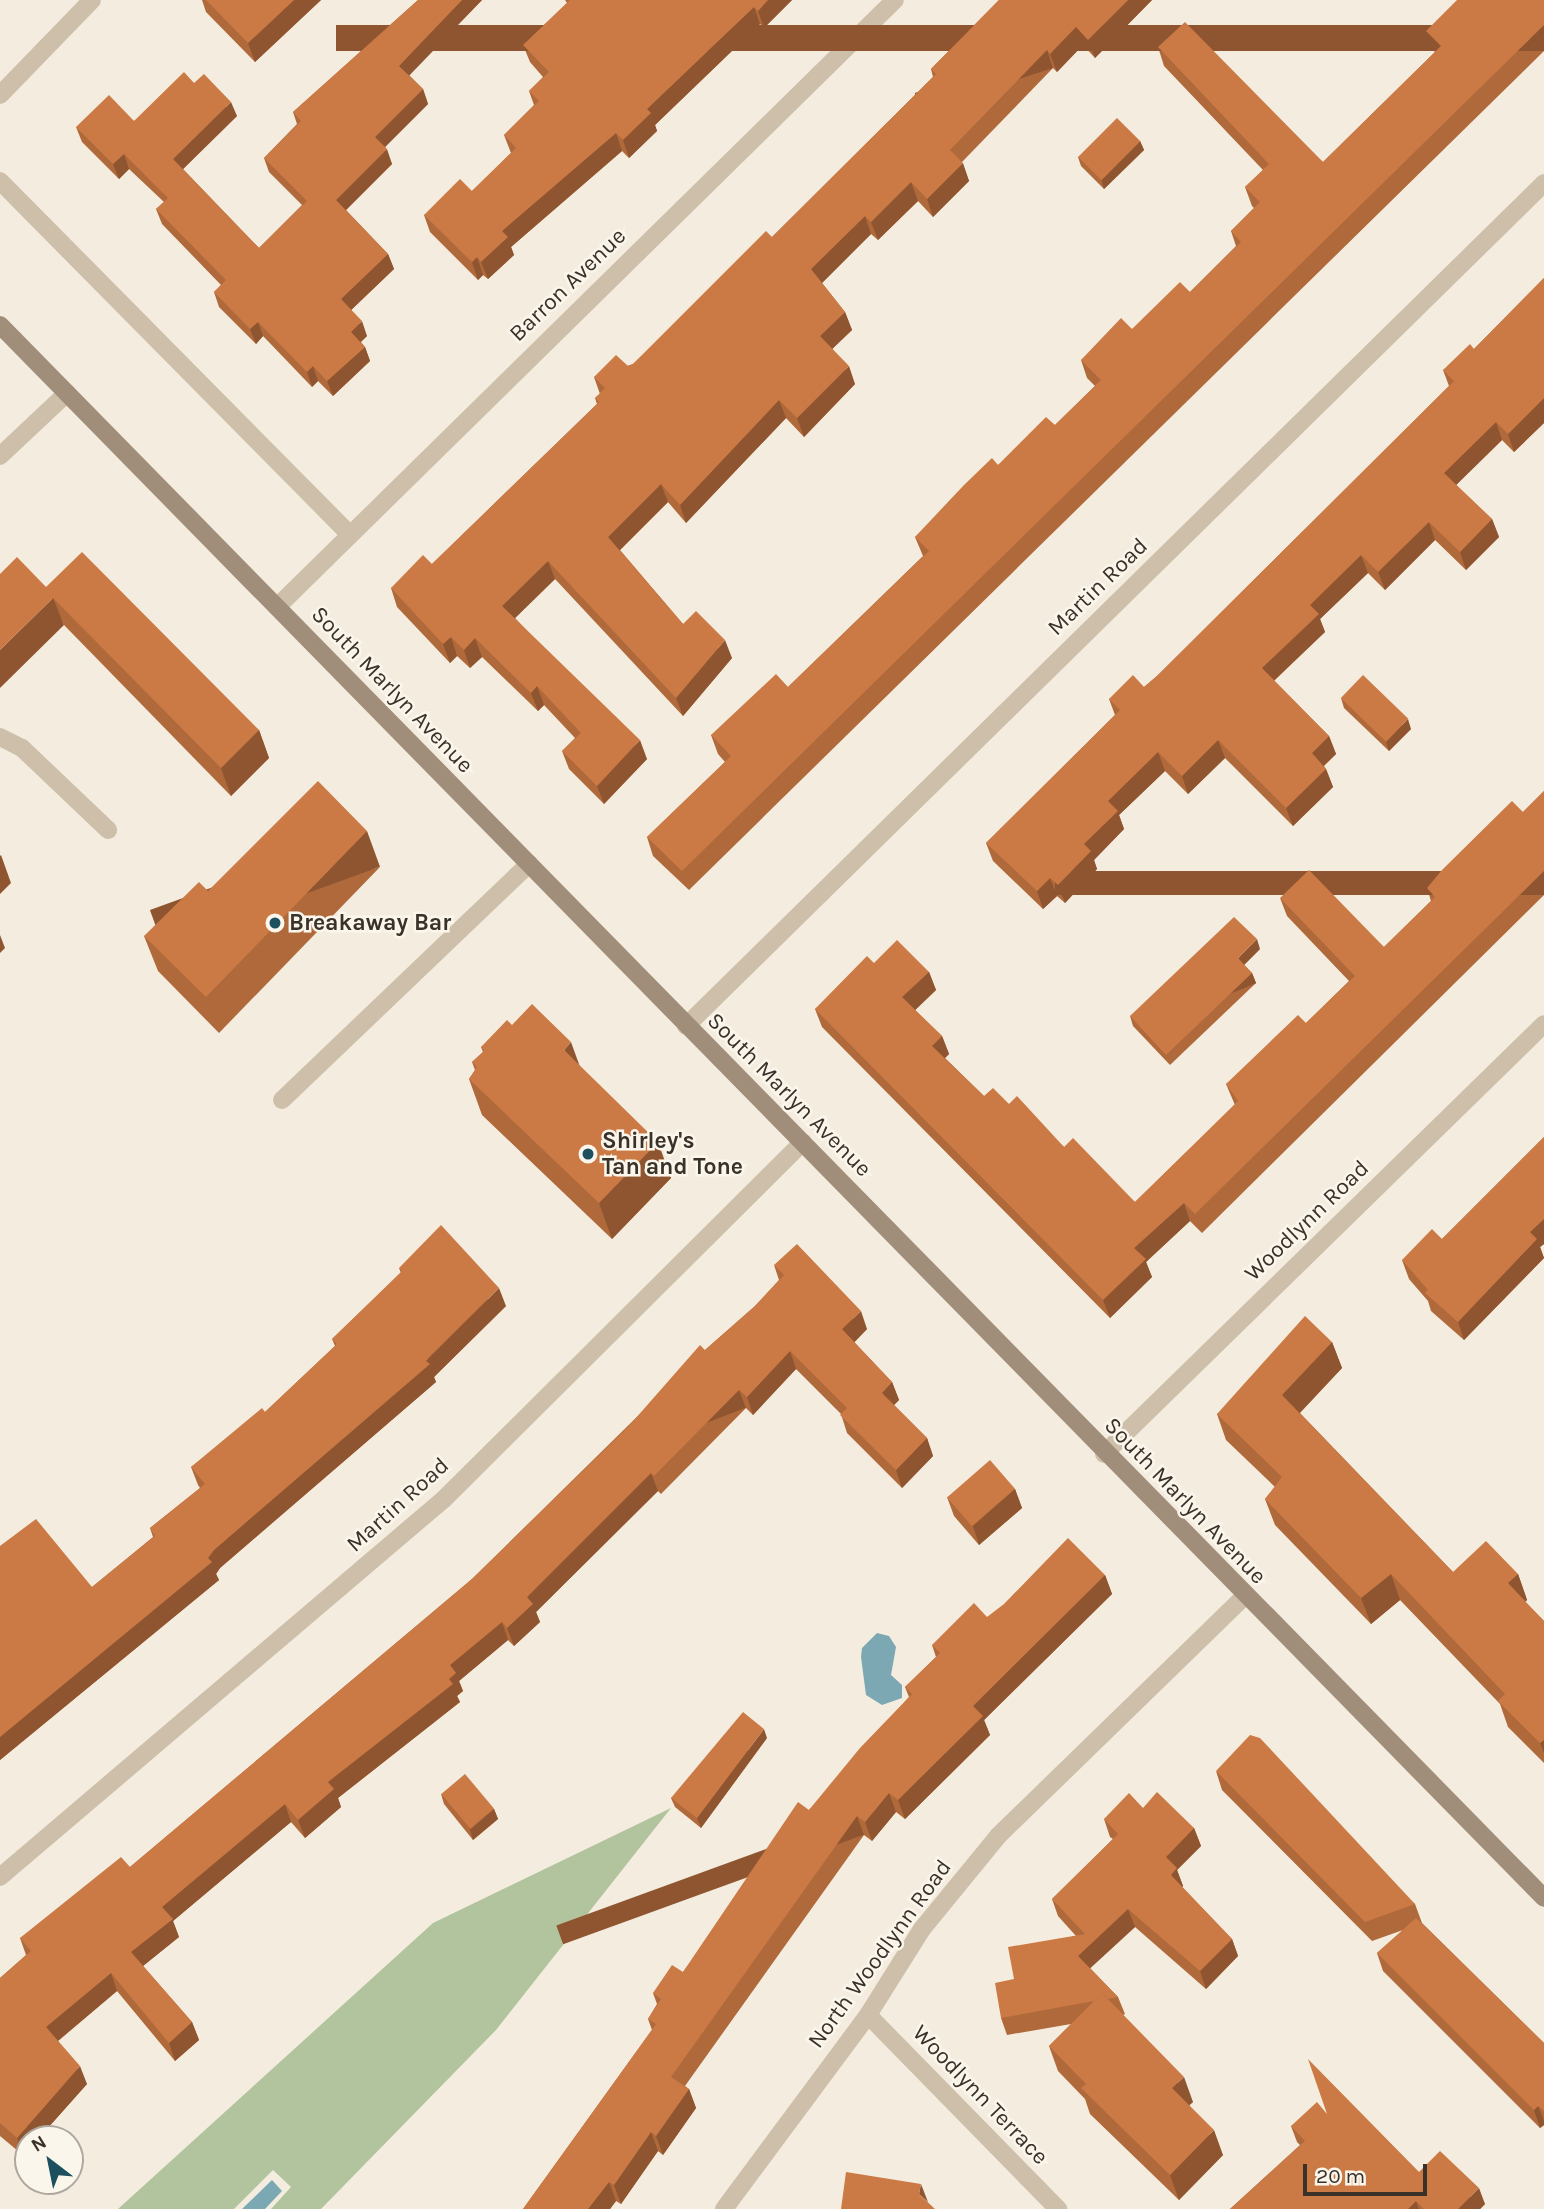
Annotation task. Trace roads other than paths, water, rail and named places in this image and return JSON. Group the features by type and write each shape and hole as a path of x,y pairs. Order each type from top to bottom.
{"street":[{"path":"0,95 92,0"},
{"name":"Barron Avenue","path":"277,607 895,0"},
{"path":"0,181 349,534"},
{"name":"Martin Road","path":"686,1026 1544,183"},
{"name":"South Marlyn Avenue","path":"0,325 686,1026 803,1142 1244,1597 1544,1898"},
{"path":"0,457 68,393"},
{"path":"0,737 22,748 108,831"},
{"path":"282,1100 528,864"},
{"name":"Woodlynn Road","path":"1104,1454 1544,1024"},
{"name":"Martin Road","path":"0,1877 444,1499 803,1142"},
{"name":"North Woodlynn Road","path":"724,2209 868,2015 922,1929 998,1836 1244,1597"},
{"name":"Woodlynn Terrace","path":"868,2015 1058,2209"}],"water":[{"path":"877,1633 889,1636 896,1647 891,1675 902,1685 902,1698 882,1705 866,1695 861,1657 862,1648"},
{"path":"272,2180 282,2191 265,2209 242,2209"}],"place":[{"name":"Breakaway Bar","path":"275,923"},
{"name":"Shirley's Tan and Tone","path":"588,1154"}]}
